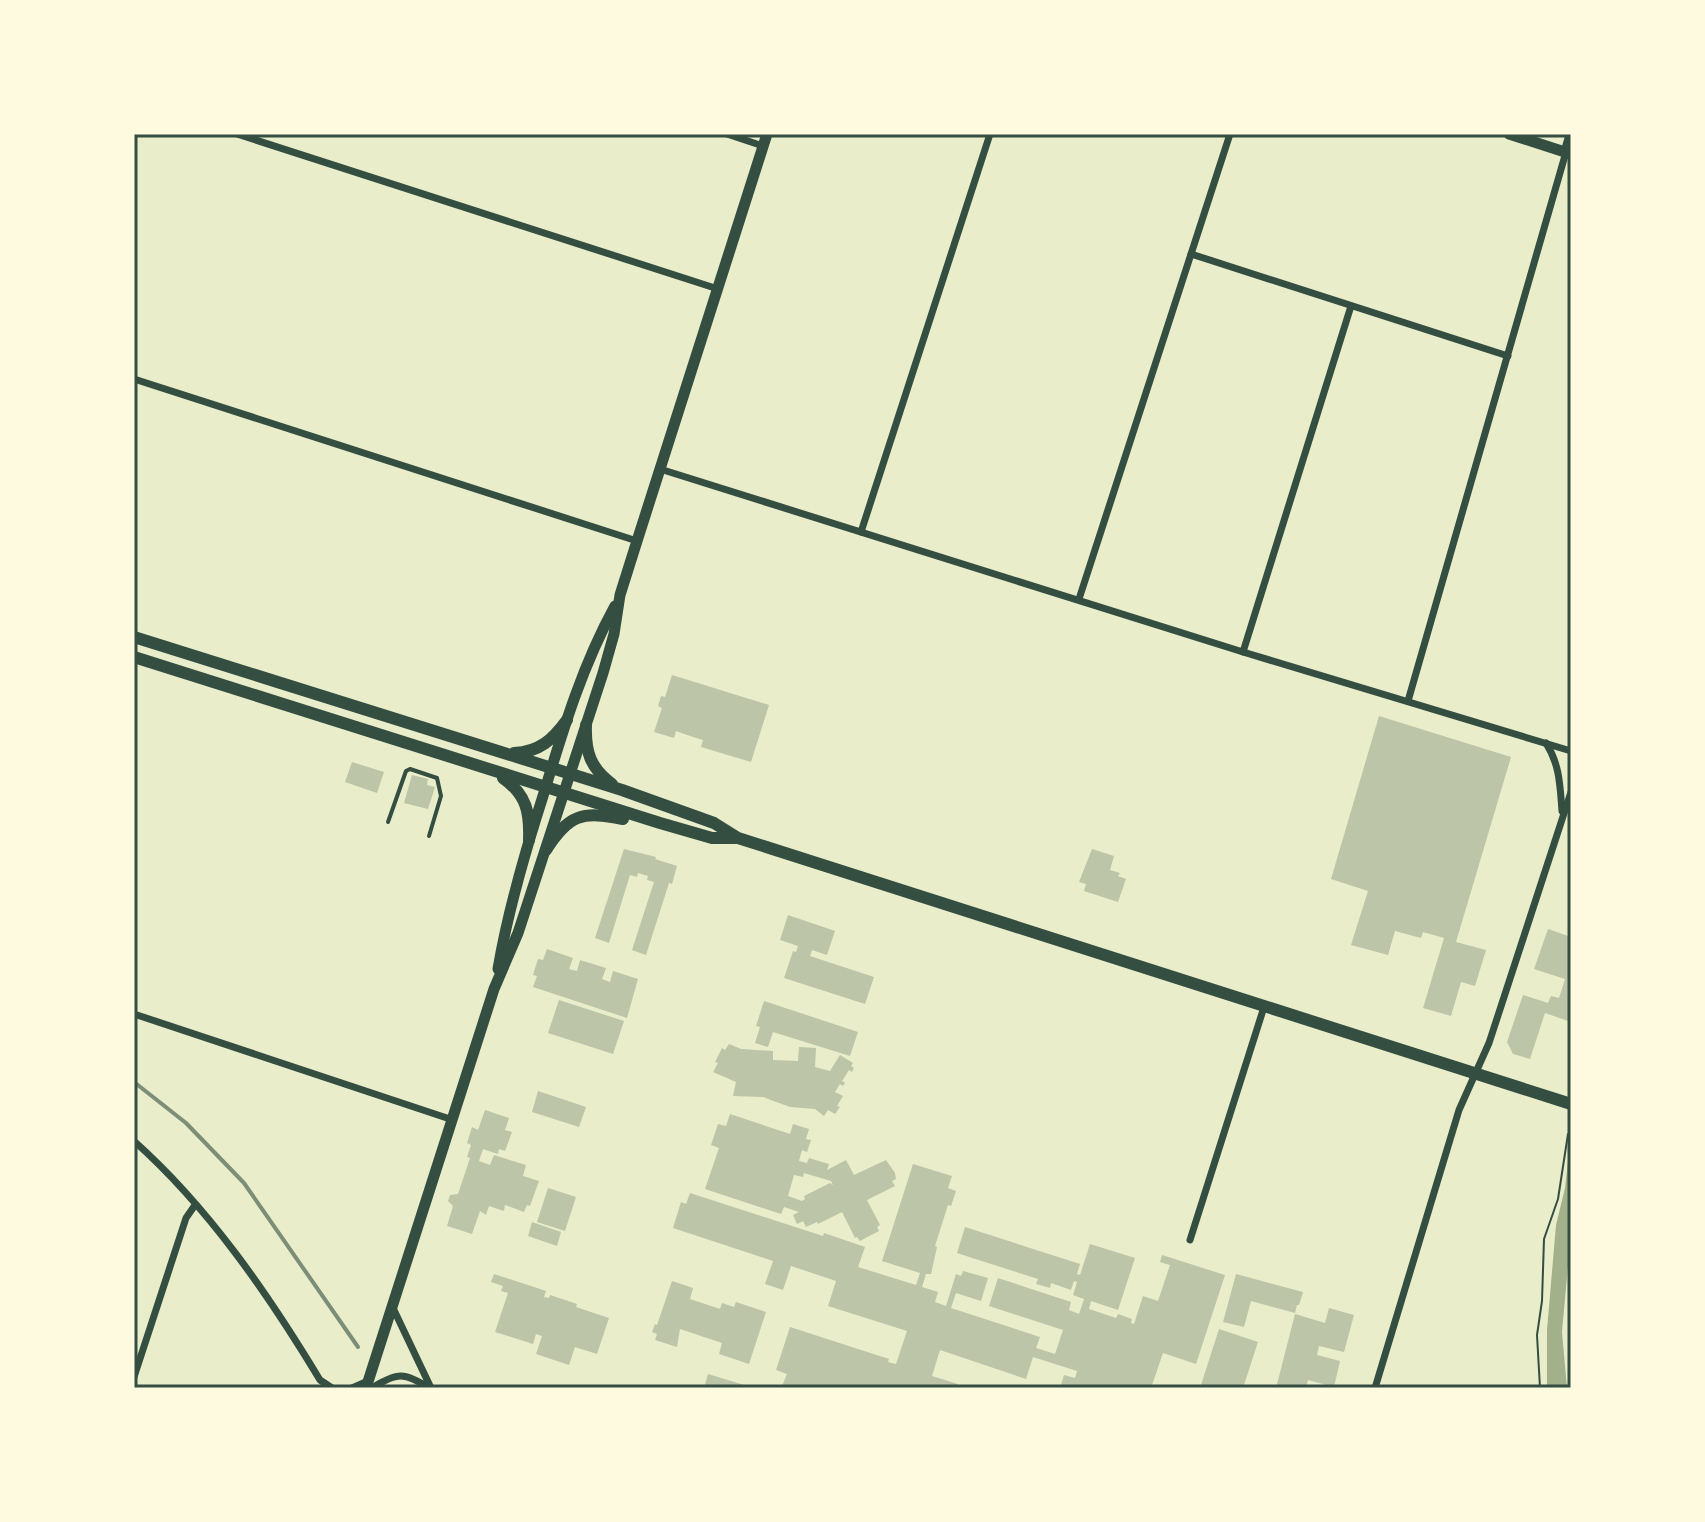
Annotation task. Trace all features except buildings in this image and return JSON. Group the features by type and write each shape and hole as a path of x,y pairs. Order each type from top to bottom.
{"highway":[{"path":"134,637 622,790 714,823 738,838 1571,1104"},
{"path":"134,657 650,820 712,838 738,838"},
{"path":"503,753 525,753 542,747 556,736 567,720"},
{"path":"586,725 585,744 591,763 603,777 622,790"},
{"path":"491,770 509,782 525,799 530,817 529,840"},
{"path":"546,850 565,824 584,815 650,820"}],"main road":[{"path":"1509,134 1568,153 1571,135"},
{"path":"494,989 503,936 551,768 586,665 620,595 765,140"},
{"path":"369,1385 494,989 518,933 586,725 614,634 620,595"}],"street":[{"path":"237,134 718,289"},
{"path":"727,134 765,140"},
{"path":"861,532 990,134"},
{"path":"1079,599 1230,134"},
{"path":"1408,701 1568,153"},
{"path":"1191,254 1508,356"},
{"path":"1243,652 1351,306"},
{"path":"134,379 637,541"},
{"path":"660,469 1243,652 1571,751"},
{"path":"1546,743 1555,757 1558,770 1562,817"},
{"path":"1375,1388 1459,1110 1489,1043 1571,792"},
{"path":"1190,1240 1264,1007"},
{"path":"134,1014 453,1120"},
{"path":"134,1141 217,1228 320,1380 332,1388"},
{"path":"134,1377 186,1218 195,1205"},
{"path":"393,1308 430,1388"},
{"path":"352,1388 407,1375 430,1388"}],"lane":[{"path":"388,822 406,771 410,769 437,778 441,796 429,836"}],"path":[{"path":"1540,1388 1537,1335 1542,1301 1544,1239 1558,1199 1568,1134"}],"shaded area":[{"path":"1571,1134 1571,1233 1562,1332 1567,1388 1547,1388 1547,1330 1556,1225 1565,1188"}],"railway":[{"path":"134,1082 186,1123 244,1183 358,1347"}]}
